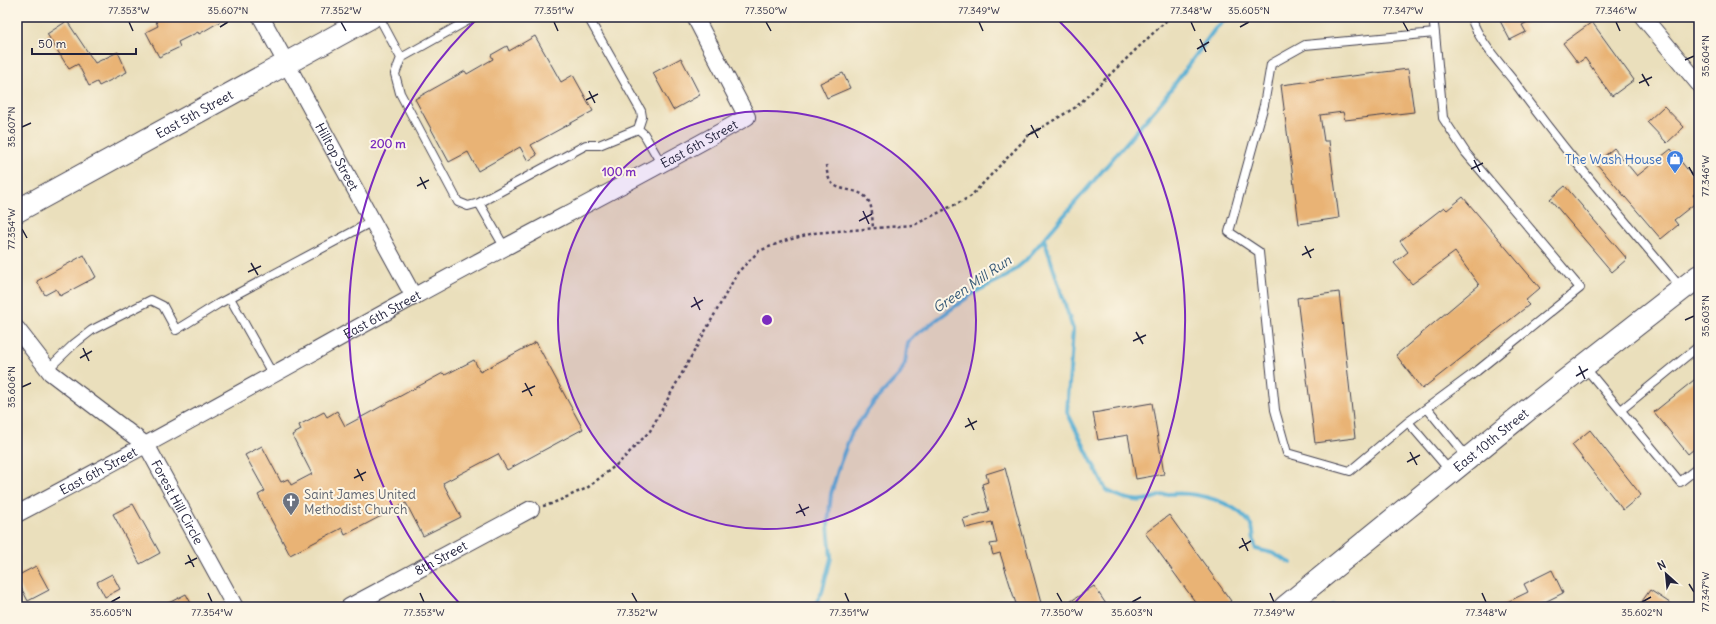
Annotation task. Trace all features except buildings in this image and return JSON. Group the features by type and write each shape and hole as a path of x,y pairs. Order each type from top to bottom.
{"main road":[{"name":"East 5th Street","path":"17,211 371,17"},
{"name":"East 10th Street","path":"1285,607 1451,471 1699,276"}],"street":[{"name":"Hilltop Street","path":"261,17 414,296"},
{"name":"East 6th Street","path":"17,514 146,446 414,296 662,165 747,117 695,17"},
{"path":"1643,17 1699,84"},
{"name":"Forest Hill Circle","path":"17,329 48,369 146,446 235,607"},
{"name":"8th Street","path":"349,607 531,509"}],"lane":[{"path":"379,17 401,58"},
{"path":"474,17 401,58 396,74 400,93 458,202 468,206 479,203 586,145 598,144 638,129"},
{"path":"588,17 641,110 642,117 638,129"},
{"path":"1433,17 1435,33 1443,118 1466,153 1580,288 1477,371 1408,422 1350,471 1287,453 1275,410 1259,252 1229,232 1264,105 1271,64 1305,45 1435,33"},
{"path":"1471,17 1473,25 1481,38 1523,95 1576,162 1682,289"},
{"path":"638,129 644,134 662,165"},
{"path":"479,203 505,248"},
{"path":"48,369 61,355 92,330 151,300 163,306 176,330 230,298 373,221"},
{"path":"230,298 273,375"},
{"path":"1621,410 1699,346"},
{"path":"1584,365 1680,482 1699,467"},
{"path":"1427,408 1468,458"},
{"path":"1408,422 1451,471"}],"path":[{"path":"551,504 587,488 620,462 650,431 738,272 759,251 784,241 814,233 914,225 970,197 1029,135 1076,107 1170,17"},
{"path":"826,165 828,178 834,185 856,192 864,196 869,201 873,228"}],"waterway":[{"name":"Green Mill Run","path":"814,607 822,592 831,558 828,525 831,494 840,463 852,432 874,402 900,374 905,363 908,342 914,336 975,292 1007,276 1025,261 1163,100 1215,29 1228,17"},
{"path":"1044,239 1073,329 1067,412 1106,490 1119,496 1134,500 1144,500 1179,493 1214,499 1236,510 1251,525 1256,549 1272,553 1291,563"}],"place":[{"name":"The Wash House","path":"1675,174"},
{"name":"Saint James United Methodist Church","path":"291,516"}]}
